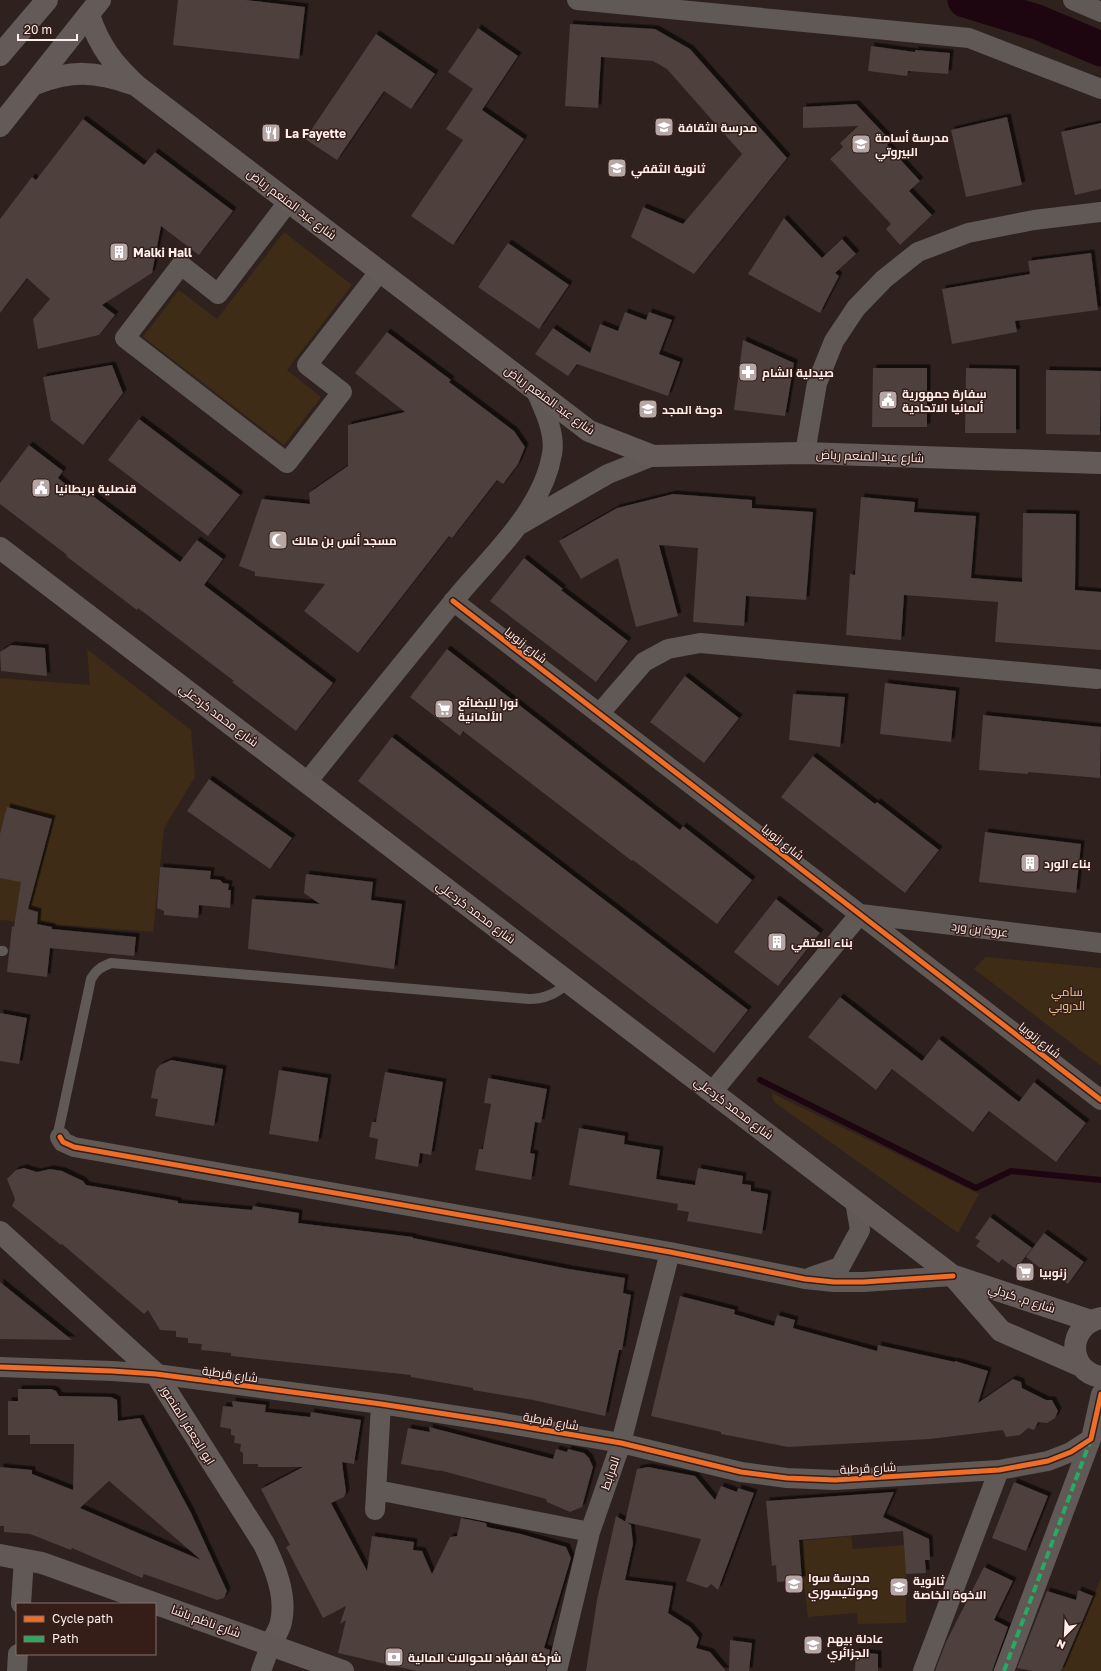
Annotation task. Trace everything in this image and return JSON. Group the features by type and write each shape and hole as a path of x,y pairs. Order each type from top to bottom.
{"main road":[{"path":"0,55 47,0"},
{"path":"0,126 35,84 94,7"},
{"name":"شارع عبد المنعم رياض","path":"94,7 94,30 109,56 137,86 589,431 653,456 805,453 1101,463"},
{"name":"شارع عبد المنعم رياض","path":"35,84 66,74 82,73 113,77 137,86"},
{"name":"شارع محمد كردعلي","path":"0,548 953,1276"},
{"name":"ابو الجعفر المنصور","path":"0,1232 156,1374 272,1559 279,1586 282,1606 281,1622 271,1644"},
{"path":"953,1276 1001,1331 1081,1366"},
{"name":"شارع م. كردلي","path":"953,1276 1096,1319"},
{"path":"1096,1319 1078,1333 1075,1341 1075,1350 1076,1358 1081,1366 1087,1372 1101,1377"},
{"name":"شارع ناظم باشا","path":"0,1555 24,1558 59,1568 343,1671"}],"street":[{"path":"577,0 969,38 1101,89"},
{"path":"1073,0 1101,12"},
{"path":"289,201 218,294 181,265 125,338 287,463 342,392 308,365 380,271"},
{"path":"805,453 817,383 834,341 856,308 884,279 918,252 968,233 1034,220 1101,212"},
{"path":"307,782 453,601 519,525 542,486 552,454 550,426 536,391"},
{"path":"519,525 608,474 653,456"},
{"path":"1076,463 1101,466"},
{"name":"شارع زنوبيا","path":"453,601 1101,1100"},
{"path":"599,714 644,662 668,649 700,644 1097,679"},
{"path":"712,1092 860,914"},
{"name":"عروة بن ورد","path":"860,914 1101,943"},
{"path":"60,1137 63,1142 74,1147 670,1252 805,1279 834,1282 863,1282 953,1276"},
{"path":"805,1279 840,1266 860,1230 855,1201"},
{"name":"المرابط","path":"557,1671 590,1532 621,1444 670,1252"},
{"name":"شارع قرطبة","path":"0,1367 156,1374 381,1404 497,1422 621,1444 741,1472 787,1478 835,1480 999,1470 1048,1461 1071,1452 1091,1439"},
{"path":"1004,1671 1091,1439 1101,1394"},
{"path":"375,1510 381,1404"},
{"path":"922,1671 999,1470"},
{"path":"377,1490 590,1532"},
{"path":"21,1603 24,1558"},
{"path":"261,1671 271,1644"},
{"path":"17,1671 18,1655"}],"lane":[{"path":"60,1137 58,1133 91,979 96,971 102,966 111,963 529,999 546,997 562,988 568,982"}],"green space":[{"path":"284,232 352,285 287,370 321,397 284,445 143,337 179,290 217,319"},
{"path":"87,649 191,730 195,777 164,828 153,932 0,920 0,678 90,685"},
{"name":"سامي الدروبي","path":"986,957 1101,968 1101,1066 974,969"},
{"path":"772,1093 979,1194 958,1233 774,1102"},
{"path":"851,1536 853,1549 904,1545 906,1574 906,1623 858,1624 857,1613 808,1617 799,1541"},
{"path":"1101,1578 1101,1671 1061,1671"}],"building":[{"path":"178,0 246,0 305,7 299,59 173,45"},
{"path":"570,24 655,29 690,49 787,158 694,274 631,237 643,207 683,224 742,154 667,69 653,61 601,57 598,108 565,106"},
{"path":"478,28 518,56 482,110 524,139 453,245 411,216 463,140 446,129 473,89 448,72"},
{"path":"376,34 435,74 411,109 384,91 337,160 305,139"},
{"path":"871,46 915,52 915,50 950,53 948,74 908,71 907,76 868,71"},
{"path":"856,104 891,141 887,145 920,181 909,191 932,215 900,245 886,229 891,224 830,159 843,147 840,143 858,126 803,128 803,107"},
{"path":"1007,117 1022,185 966,197 951,130"},
{"path":"83,119 144,165 155,152 233,211 199,255 161,226 152,273 102,305 115,315 99,335 38,349 33,319 50,299 27,278 0,313 0,219 32,177 36,180"},
{"path":"1101,123 1101,189 1075,195 1061,132"},
{"path":"784,218 822,258 842,239 856,254 835,273 839,276 820,313 748,274"},
{"path":"508,243 569,285 539,329 478,287"},
{"path":"1091,253 1098,310 1015,321 1017,332 952,344 942,289 1030,274 1028,261"},
{"path":"625,312 646,320 649,312 672,320 659,354 680,362 668,396 577,364 568,376 535,354 553,328 590,353 600,324 618,331"},
{"path":"387,332 451,380 449,382 514,431 525,447 518,464 503,484 497,480 452,538 449,536 358,653 304,611 325,584 255,576 255,572 239,566 262,499 310,504 309,493 348,466 348,425 405,412 355,373"},
{"path":"743,340 794,363 785,416 734,410"},
{"path":"112,365 123,393 83,445 51,420 43,377"},
{"path":"873,368 927,368 927,427 872,427"},
{"path":"966,368 1016,369 1016,433 965,433"},
{"path":"1046,370 1101,371 1100,435 1046,434"},
{"path":"139,419 240,495 208,536 108,460"},
{"path":"29,445 63,471 58,478 80,496 85,490 180,562 197,540 223,559 204,585 333,683 296,731 232,682 234,681 138,608 137,610 0,504 0,483"},
{"path":"673,494 752,500 752,508 813,512 806,600 746,596 744,626 693,622 698,548 659,545 678,616 636,627 618,558 581,579 559,541 617,508"},
{"path":"861,497 915,502 914,512 976,516 971,578 1022,582 1023,513 1076,514 1075,590 1101,592 1101,650 995,642 998,602 904,595 901,640 846,635 850,574 855,575"},
{"path":"524,558 563,589 561,590 628,641 596,682 490,601"},
{"path":"11,645 45,648 47,676 1,671 0,652"},
{"path":"447,649 680,830 683,826 752,880 717,924 633,860 632,861 463,731 460,736 410,697"},
{"path":"685,676 739,718 704,763 650,722"},
{"path":"885,683 956,691 951,742 880,734"},
{"path":"793,694 845,697 840,747 789,740"},
{"path":"983,715 1101,727 1100,778 1028,772 1028,774 979,770"},
{"path":"392,737 748,1010 714,1053 358,781"},
{"path":"813,756 875,804 877,802 939,850 905,893 781,797"},
{"path":"209,779 292,838 270,869 187,811"},
{"path":"7,807 52,819 28,909 38,912 37,924 52,927 52,929 136,937 134,956 50,948 47,977 7,972 12,926 14,927 21,882 0,878 0,834"},
{"name":"بناء الورد","path":"985,832 1081,844 1076,893 979,882"},
{"path":"160,867 211,871 210,879 220,880 223,883 229,884 228,890 231,890 230,908 199,905 198,918 164,915 164,911 157,908"},
{"path":"306,874 373,882 371,900 402,904 394,969 248,949 252,899 320,904 304,893"},
{"name":"بناء العتقي","path":"776,899 820,933 778,986 734,952"},
{"path":"840,997 922,1061 939,1039 1019,1102 1034,1082 1086,1123 1056,1162 989,1111 973,1132 892,1069 876,1090 808,1037"},
{"path":"0,1013 27,1018 19,1064 0,1061"},
{"path":"171,1060 223,1069 214,1126 155,1116 158,1099 151,1098 156,1070 160,1065"},
{"path":"279,1070 328,1078 318,1142 269,1134"},
{"path":"385,1072 443,1082 431,1155 420,1153 418,1167 375,1159 378,1139 369,1137 372,1122 376,1122"},
{"path":"488,1078 547,1089 541,1123 535,1122 530,1153 535,1154 531,1180 475,1170 479,1149 483,1149 491,1104 484,1103"},
{"path":"579,1128 625,1136 624,1144 660,1150 656,1179 695,1185 698,1168 743,1176 742,1184 751,1185 751,1191 768,1194 762,1234 687,1221 689,1212 677,1210 678,1204 569,1185"},
{"path":"24,1168 37,1172 50,1169 62,1171 83,1181 86,1185 178,1201 178,1203 252,1210 253,1206 299,1213 298,1223 413,1237 569,1269 625,1278 623,1293 631,1295 622,1350 619,1350 605,1416 533,1400 473,1390 473,1388 411,1377 411,1375 231,1356 231,1353 201,1350 202,1344 188,1343 188,1338 176,1337 176,1331 160,1330 148,1310 144,1314 62,1244 61,1245 12,1206 15,1199 7,1179 16,1170"},
{"path":"990,1217 1032,1248 1016,1269 1002,1259 999,1263 976,1246 980,1241 975,1238"},
{"path":"1044,1233 1084,1262 1068,1284 1054,1274 1052,1277 1026,1257"},
{"path":"0,1282 72,1340 0,1339"},
{"path":"680,1296 735,1310 734,1314 774,1326 777,1315 795,1320 793,1328 877,1351 878,1345 955,1361 988,1371 978,1403 1013,1379 1021,1382 1022,1388 1046,1400 1052,1400 1058,1411 1055,1418 1047,1423 1038,1422 1034,1430 1028,1428 1020,1435 1006,1437 1003,1430 930,1439 788,1447 721,1434 721,1432 651,1416"},
{"path":"18,1389 51,1389 56,1391 59,1396 111,1397 117,1400 118,1421 140,1418 191,1513 227,1591 224,1598 217,1600 144,1574 142,1578 72,1548 71,1550 30,1534 4,1532 4,1526 0,1526 0,1467 32,1470 32,1474 73,1490 74,1444 30,1444 30,1435 8,1435 8,1401 18,1401","holes":["109,1481 201,1560 80,1508"]},
{"path":"232,1401 266,1405 265,1412 310,1417 311,1412 361,1420 354,1464 342,1462 346,1492 344,1497 331,1503 367,1571 372,1536 414,1542 413,1550 422,1551 432,1574 450,1537 457,1536 461,1518 486,1523 487,1527 521,1534 566,1547 571,1558 544,1648 550,1650 546,1671 416,1671 338,1653 346,1620 340,1624 346,1606 323,1618 286,1547 290,1545 261,1489 303,1467 258,1467 258,1464 243,1464 243,1453 240,1451 241,1444 234,1443 235,1436 231,1435 231,1429 220,1427 223,1406 233,1407"},
{"path":"429,1427 553,1459 556,1449 567,1452 568,1449 584,1453 589,1458 593,1467 582,1507 570,1512 547,1502 546,1499 439,1470 401,1464 408,1428 430,1432"},
{"path":"648,1467 695,1476 715,1500 721,1486 737,1492 738,1488 754,1493 718,1590 711,1584 707,1588 686,1581 701,1539 625,1522 637,1469"},
{"path":"1014,1482 1048,1496 1026,1551 992,1538"},
{"path":"894,1492 883,1517 929,1539 930,1560 925,1560 926,1573 906,1574 903,1531 799,1540 802,1580 777,1582 776,1565 772,1566 766,1501"},
{"path":"616,1516 631,1525 633,1544 625,1580 673,1586 668,1613 690,1627 699,1638 696,1648 710,1652 726,1671 586,1671 597,1600"},
{"path":"984,1567 1013,1581 994,1620 1008,1627 992,1671 935,1671 946,1642"},
{"path":"1078,1590 1093,1596 1061,1671 1032,1671 1017,1668 1047,1591 1076,1600"},
{"path":"730,1640 752,1643 749,1671 729,1671"},
{"path":"856,1652 878,1654 878,1671 855,1671"}],"waterway":[{"path":"965,0 1037,22 1101,49"},
{"path":"760,1080 976,1188 1011,1171 1101,1180"}],"marked path":[{"path":"1004,1671 1091,1439"}],"cycle path":[{"path":"453,601 1101,1100"},
{"path":"60,1137 63,1142 74,1147 670,1252 805,1279 834,1282 863,1282 953,1276"},
{"path":"0,1367 156,1374 381,1404 621,1443 741,1472 787,1478 835,1480 999,1470 1048,1461 1071,1452 1091,1439 1101,1394"}],"place":[{"name":"مدرسة الثقافة","path":"664,127"},
{"name":"La Fayette","path":"271,133"},
{"name":"مدرسة أسامة البيروتي","path":"861,144"},
{"name":"ثانوية الثقفي","path":"617,168"},
{"name":"Malki Hall","path":"119,252"},
{"name":"صيدلية الشام","path":"748,372"},
{"name":"سفارة جمهورية ألمانيا الاتحادية","path":"888,400"},
{"name":"دوحة المجد","path":"648,409"},
{"name":"قنصلية بريطانيا","path":"41,488"},
{"name":"مسجد أنس بن مالك","path":"278,540"},
{"name":"نورا للبضائع الألمانية","path":"444,709"},
{"name":"بناء الورد","path":"1030,863"},
{"name":"بناء العتقي","path":"777,942"},
{"name":"زنوبيا","path":"1025,1272"},
{"name":"مدرسة سوا ومونتيسوري","path":"794,1584"},
{"name":"ثانوية الاخوة الخاصة","path":"899,1587"},
{"name":"عادلة بيهم الجزائري","path":"813,1645"},
{"name":"شركة الفؤاد للحوالات المالية","path":"394,1657"}]}
